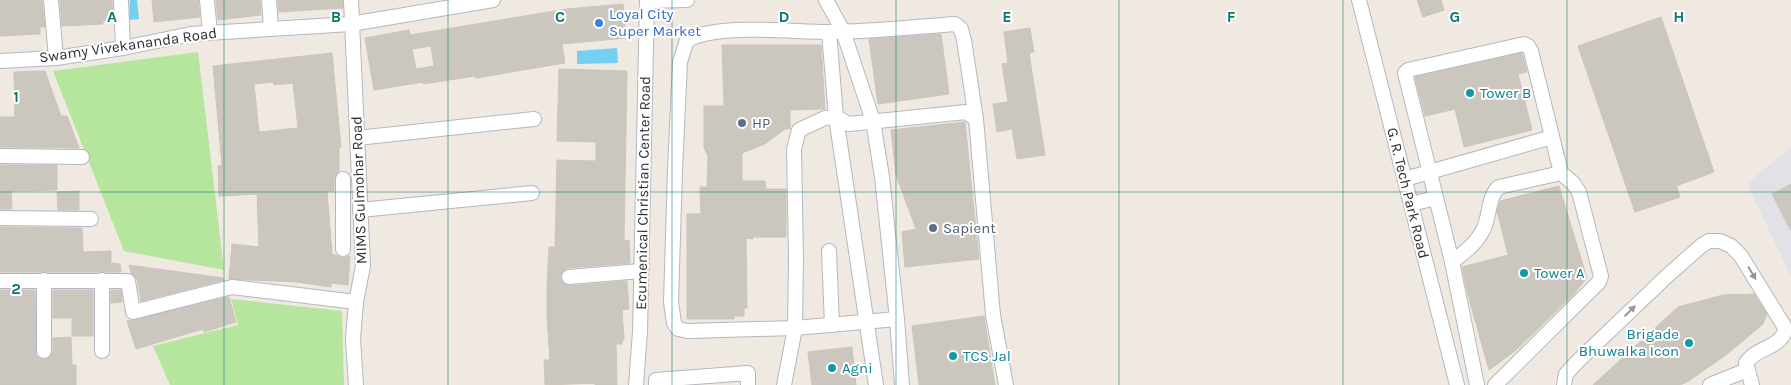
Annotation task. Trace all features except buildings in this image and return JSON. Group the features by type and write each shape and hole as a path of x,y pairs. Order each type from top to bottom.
{"street":[{"path":"52,0 56,58"},
{"path":"121,0 123,48"},
{"path":"207,0 210,33"},
{"path":"269,0 271,29"},
{"name":"MIMS Gulmohar Road","path":"351,0 363,266 356,302 353,339 356,385"},
{"name":"Swamy Vivekananda Road","path":"0,61 56,58 123,48 191,34 351,24 493,0"},
{"path":"647,0 687,0"},
{"name":"Ecumenical Christian Center Road","path":"636,385 640,332 647,0"},
{"path":"826,0 843,31 873,121 882,177 902,385"},
{"name":"G. R. Tech Park Road","path":"1360,0 1457,385"},
{"path":"897,319 795,328 688,331 678,329 674,324 671,302 675,170 680,62 687,40 698,34 722,31 829,32 955,24 961,29 976,119 993,315 1006,385"},
{"path":"829,32 836,117 876,385"},
{"path":"1477,385 1452,262 1406,76 1408,70 1524,44 1531,51 1561,173 1574,183 1579,192 1601,279 1495,385"},
{"path":"784,385 795,328 794,149 799,130 825,118 836,117 849,124 966,112 976,119"},
{"path":"357,138 534,120"},
{"path":"1405,179 1552,136"},
{"path":"0,156 82,157"},
{"path":"1452,262 1469,248 1480,235 1487,221 1493,194 1499,187 1561,173"},
{"path":"342,249 344,221 343,179"},
{"path":"344,221 360,215 532,193"},
{"path":"1411,204 1436,198"},
{"path":"0,218 91,219"},
{"path":"1564,385 1566,374 1578,361 1667,276 1709,241 1720,241 1731,246 1741,256 1786,331 1780,341 1750,356 1746,363 1752,385"},
{"path":"829,251 832,325"},
{"path":"569,277 641,271"},
{"path":"0,280 128,281 133,312 232,288 356,302"},
{"path":"44,280 44,351"},
{"path":"102,280 102,350"},
{"path":"1710,385 1747,370"},
{"path":"656,385 656,380 748,373 748,385"}],"shaded area":[{"path":"1791,147 1791,276 1747,184"}],"green space":[{"path":"198,52 224,270 124,251 53,71"},
{"path":"231,299 342,311 344,385 170,385 153,346 238,325"}],"water":[{"path":"130,0 137,0 139,19 129,20"},
{"path":"617,48 618,63 577,64 577,51"}],"place":[{"name":"Loyal City Super Market","path":"599,23"},
{"name":"Tower B","path":"1470,93"},
{"name":"HP","path":"742,123"},
{"name":"Sapient","path":"933,228"},
{"name":"Tower A","path":"1524,273"},
{"name":"Brigade Bhuwalka Icon","path":"1689,343"},
{"name":"TCS Jal","path":"953,356"},
{"name":"Agni","path":"832,368"}]}
